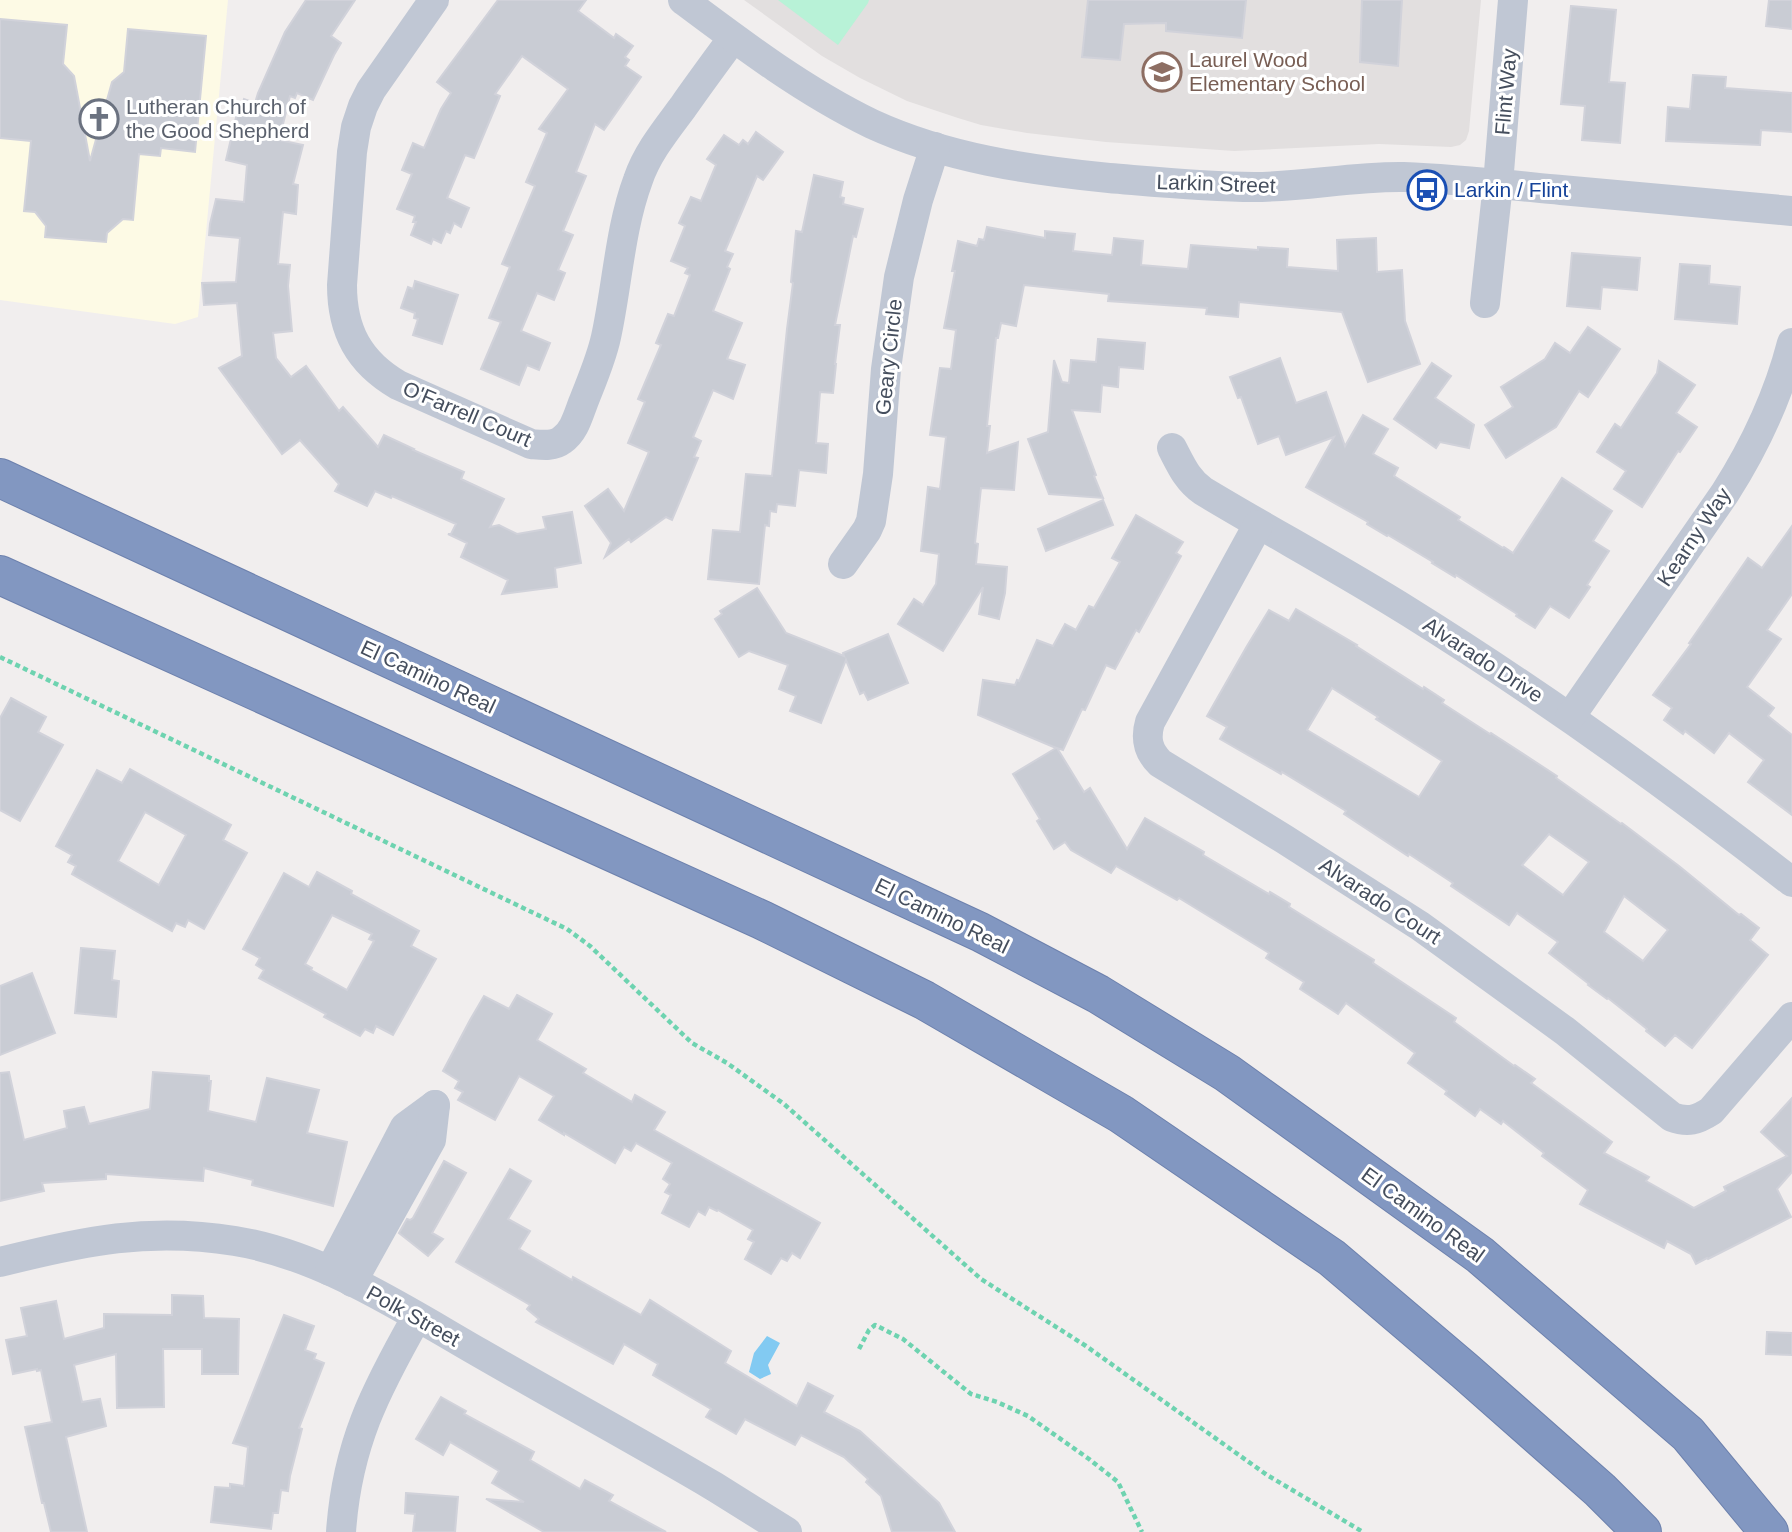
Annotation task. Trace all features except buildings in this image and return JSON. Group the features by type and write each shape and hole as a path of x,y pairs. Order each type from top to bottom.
{"highway":[{"name":"El Camino Real","path":"0,478 980,932 1098,994 1227,1073 1480,1255 1688,1434 1769,1532"},
{"path":"0,575 762,920 924,1000 1121,1114 1332,1258 1600,1490 1642,1532"},
{"path":"1465,1371 1603,1532"},
{"path":"1688,1434 1792,1521"}],"street":[{"name":"O'Farrell Court","path":"435,0 371,90 356,127 342,285 345,317 349,333 357,347 382,375 398,385 531,444 557,444 565,439 575,424 606,338 638,179 662,135 733,38"},
{"name":"Larkin Street","path":"683,0 733,38 848,112 885,129 970,158 1080,175 1164,183 1277,187 1403,177 1792,211"},
{"name":"Flint Way","path":"1485,303 1513,0"},
{"name":"Geary Circle","path":"843,564 871,521 898,277 935,146"},
{"name":"Kearny Way","path":"1570,717 1743,465 1780,386 1792,343"},
{"name":"Alvarado Drive","path":"1172,449 1192,483 1409,612 1570,717 1792,882"},
{"name":"Alvarado Court","path":"1258,524 1150,722 1147,741 1153,756 1160,764 1307,853 1420,926 1565,1031 1672,1117 1682,1121 1693,1120 1712,1111 1792,1017"},
{"path":"435,1105 431,1140 341,1276 405,1127 435,1105"},
{"name":"Polk Street","path":"0,1262 110,1238 176,1235 239,1242 301,1259 341,1276 417,1317 716,1488 787,1532"},
{"path":"341,1532 349,1472 361,1430 387,1370 417,1317"}],"path":[{"path":"0,657 566,929 590,946 692,1043 727,1063 784,1104 981,1279 1086,1346 1266,1475 1363,1532"},
{"path":"859,1349 869,1330 875,1325 903,1339 971,1394 1027,1416 1118,1482 1142,1532"}],"shaded area":[{"path":"0,0 228,0 198,317 175,324 0,300"},
{"name":"Laurel Wood Elementary School","path":"744,0 1481,0 1469,131 1466,140 1460,145 1451,147 1379,144 1234,151 1106,142 1027,133 958,118 907,101 860,78 822,56"}],"green space":[{"path":"778,0 869,0 838,45"}],"water":[{"path":"767,1336 780,1343 768,1365 771,1374 760,1379 749,1372 754,1353"}],"place":[{"name":"Laurel Wood Elementary School","path":"1162,72"},
{"name":"Lutheran Church of the Good Shepherd","path":"99,119"},
{"name":"Larkin / Flint","path":"1427,190"}]}
